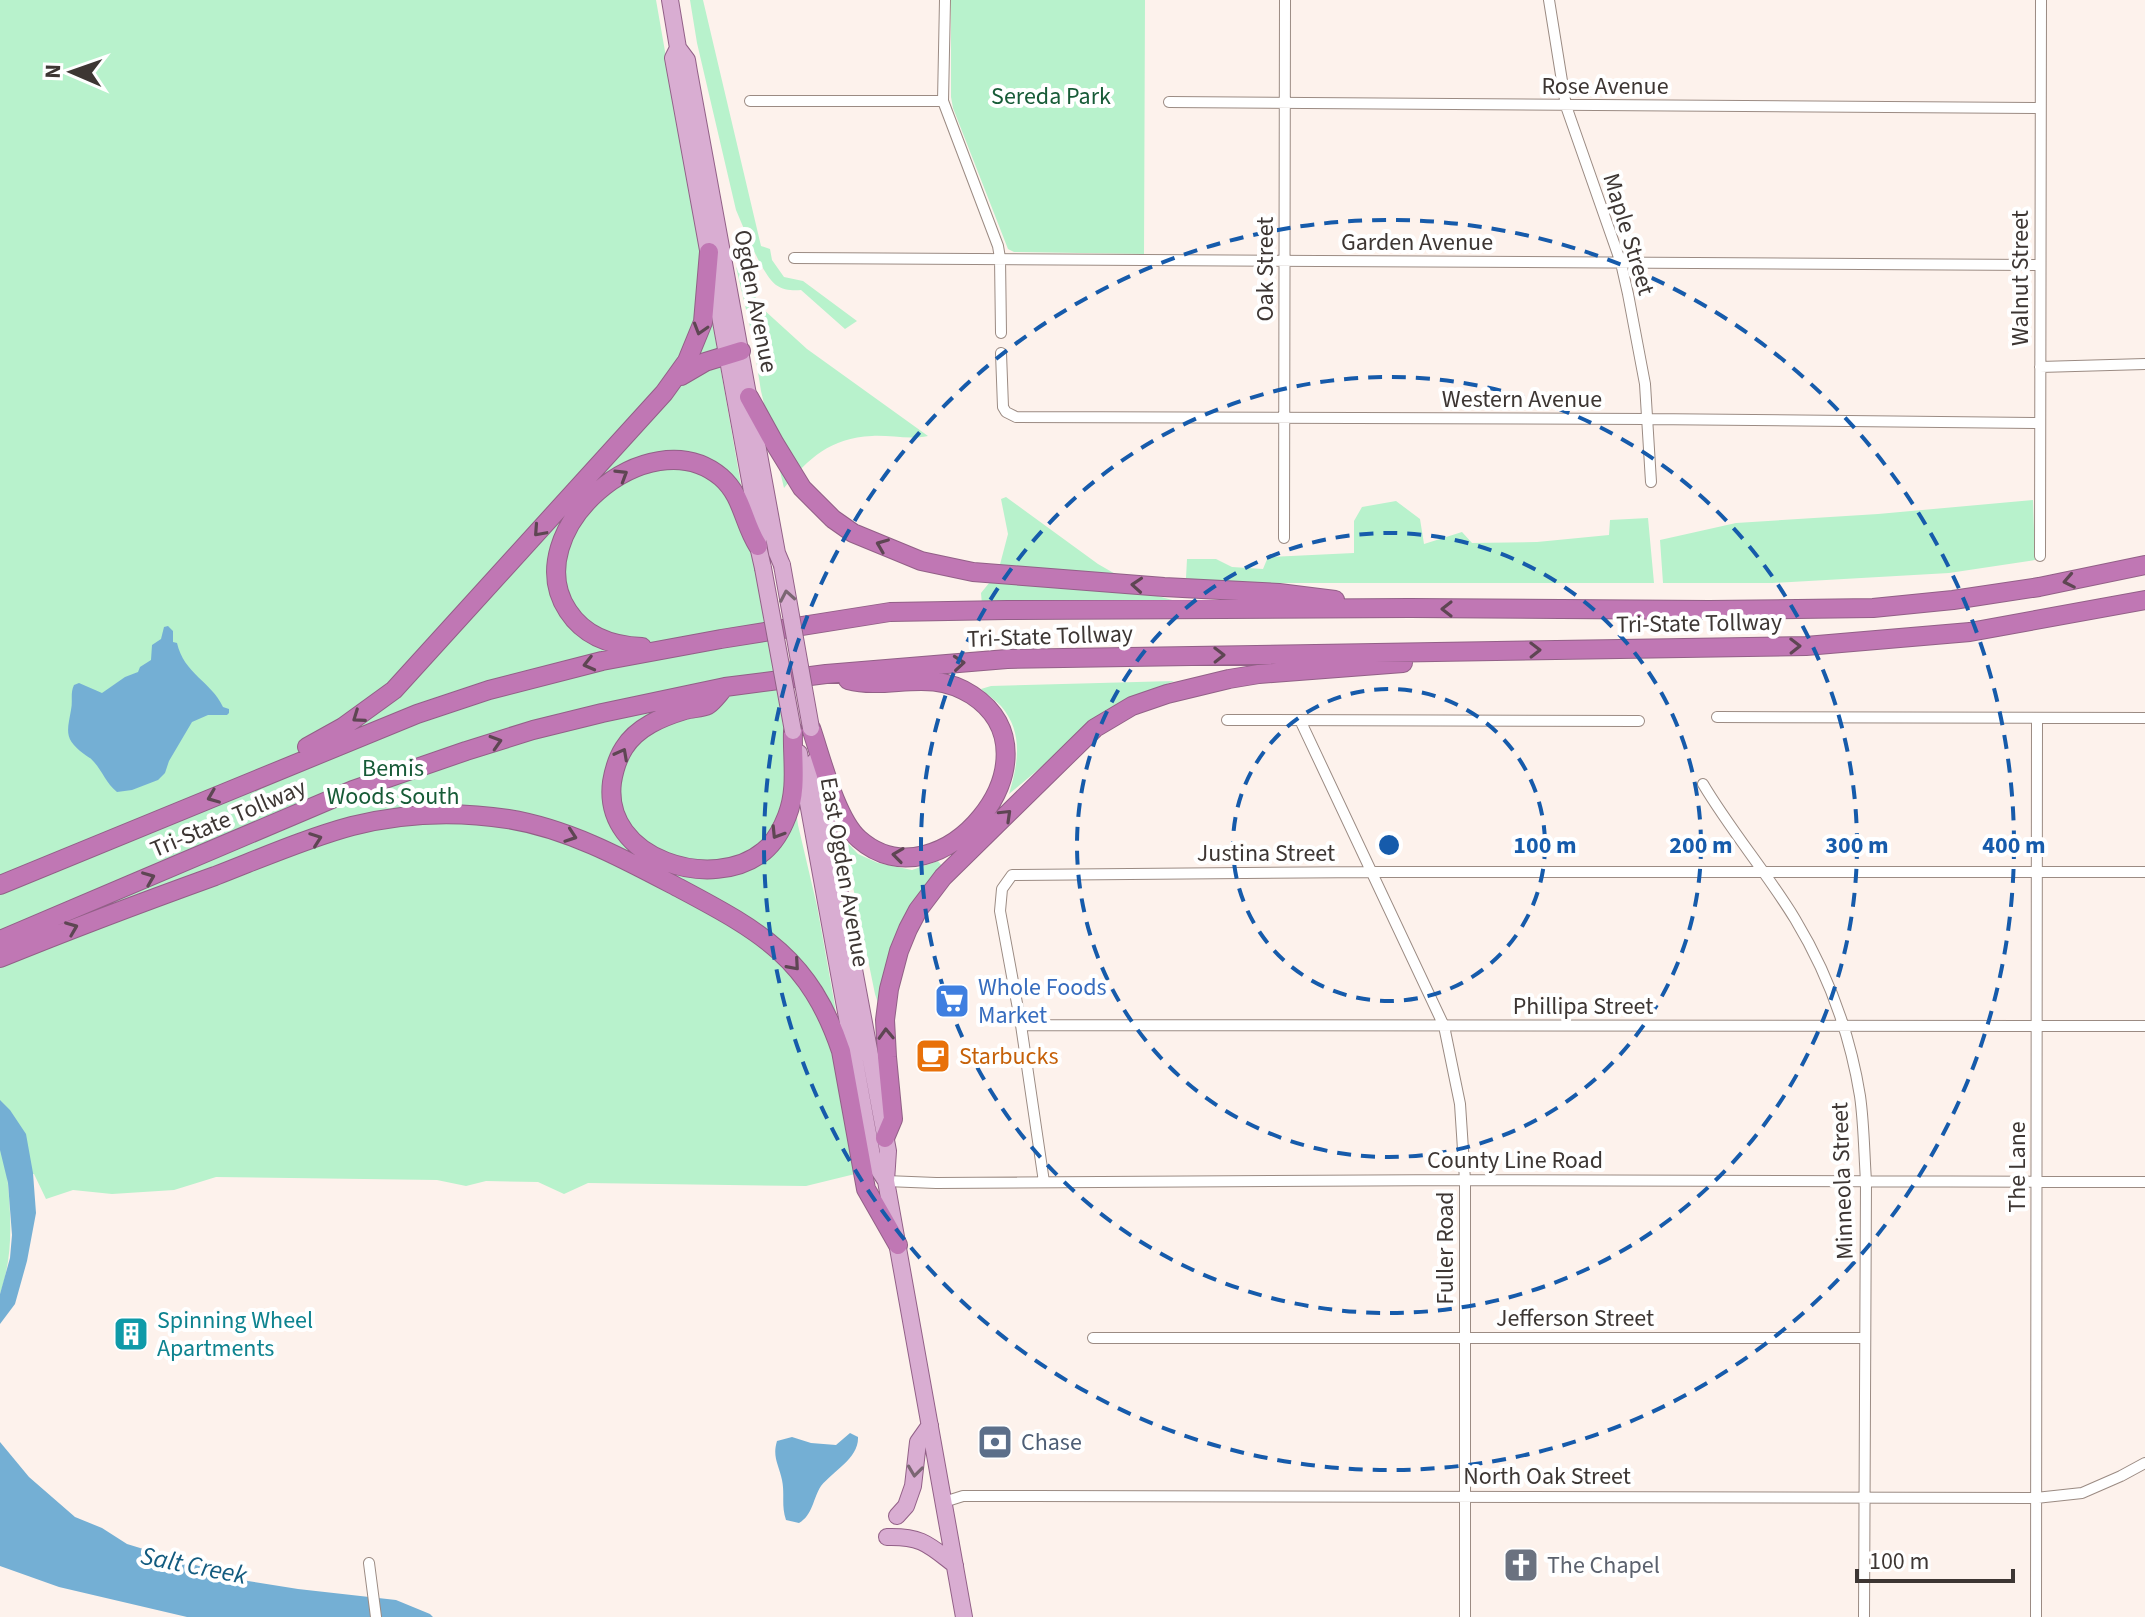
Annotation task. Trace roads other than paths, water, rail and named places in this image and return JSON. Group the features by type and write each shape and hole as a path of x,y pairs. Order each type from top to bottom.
{"highway":[{"path":"247,783 291,754 343,727 394,690 606,459 672,383 687,361 703,322 709,252"},
{"path":"672,383 705,362 734,352"},
{"path":"749,397 802,488 833,519 853,533 921,561 973,572 1279,593 1410,608"},
{"path":"721,639 630,647 598,638 573,619 564,605 555,573 560,543 597,492 635,468 652,461 670,459 698,464 723,479 739,499 749,532 758,546"},
{"name":"Tri-State Tollway","path":"0,885 417,714 489,690 602,661 890,612 1873,608 2039,587 2145,565"},
{"name":"Tri-State Tollway","path":"0,940 353,790 533,730 725,687 826,674 1007,659 1806,646 1970,632 2145,600"},
{"path":"885,1138 893,1119 886,1032 889,989 899,951 913,919 943,877 1095,728 1132,706 1229,679 1475,657 1501,650"},
{"path":"802,730 847,824 859,838 889,855 909,858 931,854 952,844 988,810 1002,781 1006,764 1003,736 992,716 974,697 944,683 907,680 862,684 826,674"},
{"path":"725,687 709,705 664,717 645,727 625,746 617,759 611,790 612,806 623,831 648,854 674,865 702,868 738,865 765,850 777,836 792,800 795,774 792,756 802,730"},
{"path":"0,958 96,919 350,827 375,821 410,815 476,815 509,819 568,835 618,855 752,928 787,958 805,979 819,998 841,1051 866,1189 898,1245"}],"main road":[{"name":"Ogden Avenue","path":"670,0 678,48 687,60 689,72 734,352 763,568"},
{"name":"Ogden Avenue","path":"678,48 673,58 709,252 734,352 749,397 777,553 782,565"},
{"name":"East Ogden Avenue","path":"782,565 802,730 800,754 873,1161 886,1181"},
{"name":"East Ogden Avenue","path":"763,568 802,730 814,758 888,1151 886,1181 964,1617"},
{"path":"897,1516 906,1506 913,1486 918,1442 930,1425"},
{"path":"887,1537 907,1536 927,1544 955,1565"}],"street":[{"path":"945,0 943,101 998,246 1001,333"},
{"name":"Oak Street","path":"1284,538 1285,0"},
{"name":"Maple Street","path":"1549,0 1566,106 1621,263 1645,384 1651,482"},
{"name":"Walnut Street","path":"2040,556 2041,0"},
{"path":"750,101 943,101"},
{"name":"Rose Avenue","path":"1169,102 2040,108"},
{"name":"Garden Avenue","path":"794,258 2040,265"},
{"name":"Western Avenue","path":"1001,353 1002,401 1006,412 1016,417 2040,423"},
{"path":"2040,367 2145,364"},
{"path":"1717,717 2145,718"},
{"name":"The Lane","path":"2036,1617 2037,718"},
{"path":"1227,720 1639,721"},
{"name":"Fuller Road","path":"1300,720 1444,1026 1460,1104 1465,1180 1465,1617"},
{"name":"Minneola Street","path":"1703,784 1765,873 1814,953 1843,1026 1859,1093 1866,1181 1864,1617"},
{"name":"Justina Street","path":"1021,1025 1000,911 1002,889 1012,875 2145,872"},
{"path":"1021,1025 1044,1182"},
{"name":"Phillipa Street","path":"1021,1025 2145,1026"},
{"name":"County Line Road","path":"886,1181 2145,1182"},
{"name":"Jefferson Street","path":"1093,1338 1865,1338"},
{"name":"North Oak Street","path":"944,1502 966,1496 2036,1498 2082,1493 2145,1463"},
{"path":"369,1563 376,1617"}],"water":[{"path":"168,626 185,662 212,690 223,707 229,709 229,713 208,715 192,722 165,773 158,780 117,792 93,760 70,739 68,730 73,688 79,683 102,693 138,672 151,660 152,645 161,639 164,627"},
{"path":"0,1100 26,1134 36,1213 15,1304 0,1324 0,1294 10,1258 12,1235 8,1183 0,1150"},
{"path":"850,1433 858,1437 850,1458 821,1486 804,1520 799,1523 786,1520 776,1456 777,1441 792,1437 811,1443 836,1445"},
{"name":"Salt Creek","path":"0,1442 29,1477 75,1517 102,1528 127,1544 248,1581 396,1600 433,1617 187,1617 59,1587 0,1566"}],"place":[{"name":"Whole Foods Market","path":"952,1001"},
{"name":"Starbucks","path":"933,1056"},
{"name":"Spinning Wheel Apartments","path":"131,1334"},
{"name":"Chase","path":"995,1442"},
{"name":"The Chapel","path":"1521,1565"}],"park label":[{"name":"Sereda Park","path":"1051,96"},
{"name":"Bemis Woods South","path":"393,782"}]}
